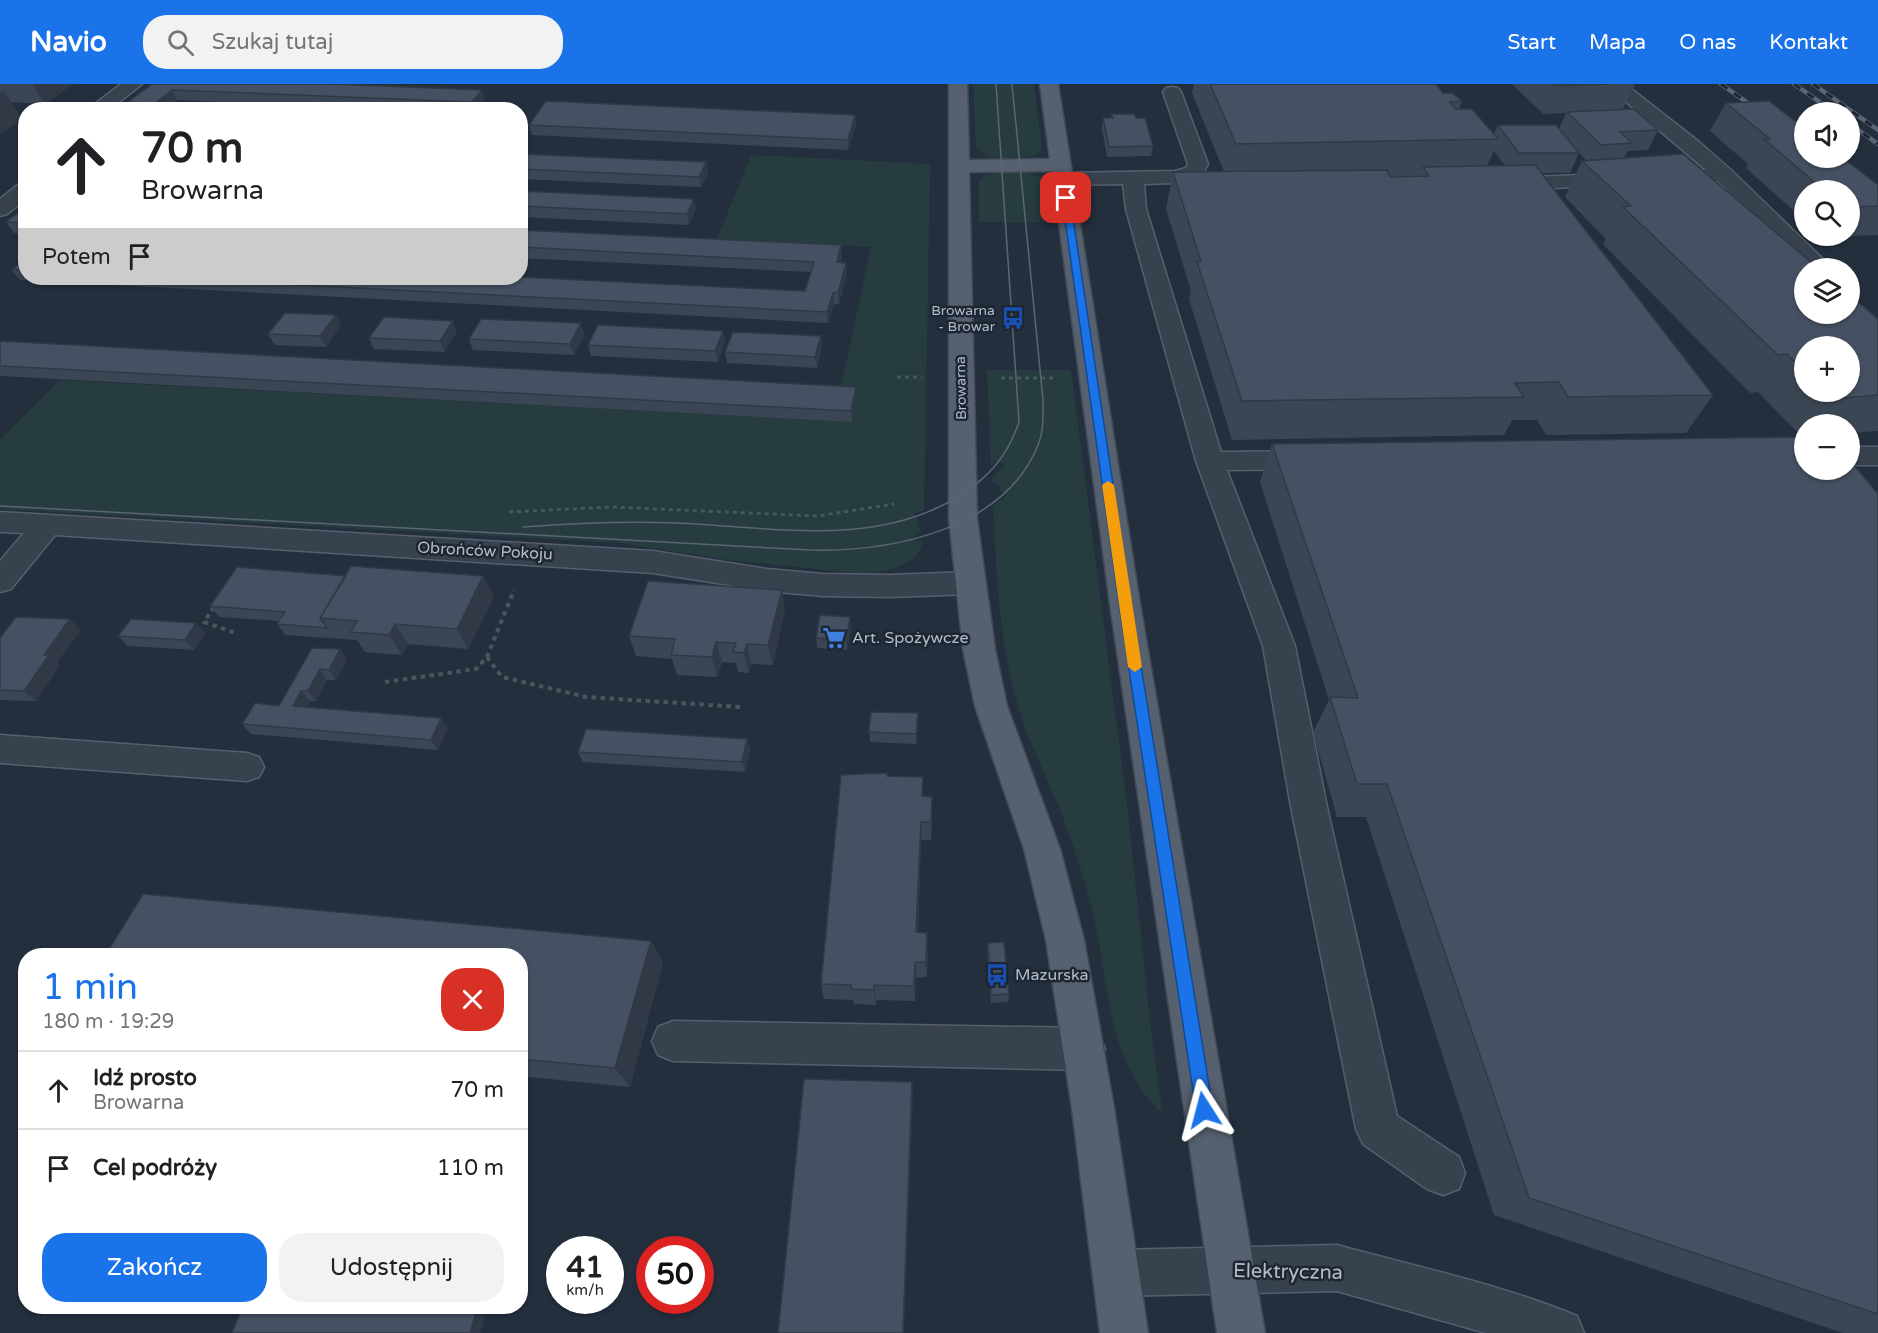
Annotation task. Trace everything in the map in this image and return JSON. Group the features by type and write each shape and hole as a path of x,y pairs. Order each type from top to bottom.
{"main road":[{"name":"Browarna","path":"958,84 963,519 969,583"},
{"path":"1049,84 1125,604 1241,1333"},
{"path":"959,166 1062,172"},
{"path":"969,583 991,706 1042,849 1065,940 1084,1050 1124,1333"}],"street":[{"path":"107,102 133,84"},
{"path":"1614,84 1725,175 1811,258"},
{"path":"1062,172 1133,178 1187,175 1194,172 1198,164 1172,92"},
{"path":"1187,175 1206,182"},
{"path":"1484,184 1579,183 1725,175"},
{"path":"1133,178 1136,209 1210,461 1279,646 1310,807 1378,1129 1443,1173"},
{"path":"0,210 18,195"},
{"path":"1860,456 1878,456"},
{"path":"1210,461 1341,460"},
{"name":"Obrońców Pokoju","path":"0,522 653,562 767,580 823,585 890,586 969,583"},
{"path":"0,581 48,525"},
{"path":"0,749 247,767"},
{"path":"673,1041 1084,1050"},
{"name":"Elektryczna","path":"1115,1273 1337,1268 1510,1316 1560,1333"}],"path":[{"path":"897,377 1092,378"},
{"path":"500,513 612,507 818,516 894,504"},
{"path":"386,682 476,669 487,657 529,554"},
{"path":"217,602 204,622 238,634"},
{"path":"487,657 502,677 586,698 741,707"}],"green space":[{"path":"973,84 1034,84 1042,150 1032,156 1016,158 987,156 981,151 976,146"},
{"path":"751,155 930,164 924,510 914,514 919,521 916,523 921,531 914,535 917,542 923,540 916,555 902,565 867,574 727,560 620,543 0,509 0,439 60,380 852,422 839,397 871,247 717,239"},
{"path":"1027,173 1045,178 1052,223 979,222 979,181 986,175"},
{"path":"987,370 1071,370 1127,805 1162,1110 1159,1110 1141,1089 1128,1066 1119,1042 1106,989 1098,936 1082,874 1071,838 1026,730 1014,692 1000,613 993,506 1006,496 998,490 1002,487 991,480 1006,464 996,461 991,467"}],"building":[{"path":"152,84 333,84 482,90 472,102 172,90 157,102 128,102"},
{"path":"1210,84 1436,84 1443,93 1452,93 1462,101 1450,102 1455,109 1472,109 1498,139 1236,144"},
{"path":"1553,84 1609,84 1555,86"},
{"path":"546,101 855,115 848,140 529,125"},
{"path":"1769,101 1794,120 1794,164 1764,139 1770,139 1726,103"},
{"path":"1634,109 1658,130 1620,132 1632,143 1601,145 1567,112"},
{"path":"1111,114 1134,114 1136,118 1145,118 1153,146 1109,147 1103,118 1113,118"},
{"path":"1498,125 1556,125 1579,153 1519,153"},
{"path":"528,154 706,162 699,177 528,169"},
{"path":"1683,154 1806,258 1794,258 1794,324 1860,324 1860,304 1878,319 1878,395 1860,397 1860,336 1794,336 1794,361 1787,354 1778,355 1623,207 1631,206 1582,161"},
{"path":"1535,165 1713,395 1568,397 1559,382 1515,383 1524,397 1242,401 1197,262 1201,262 1173,172 1387,170 1390,177 1429,176 1423,167"},
{"path":"1798,168 1856,168 1878,185 1878,206 1860,207 1860,180 1812,180"},
{"path":"528,191 694,199 687,214 528,206"},
{"path":"18,213 18,223 6,222"},
{"path":"528,230 841,245 837,262 846,263 838,293 833,293 827,312 299,285 528,285 528,277 805,291 814,262 528,247"},
{"path":"285,313 336,315 320,336 268,334"},
{"path":"384,317 453,321 440,341 369,338"},
{"path":"481,319 581,323 570,344 469,339"},
{"path":"598,325 723,331 715,351 588,345"},
{"path":"733,332 821,336 815,357 725,352"},
{"path":"0,341 856,387 851,411 0,366"},
{"path":"1794,437 1794,480 1860,480 1860,472 1878,494 1878,1314 1529,1198 1387,784 1357,784 1330,697 1358,698 1272,444"},
{"path":"351,566 483,576 457,629 395,624 389,635 351,632 357,621 320,618"},
{"path":"237,567 346,576 320,618 327,628 277,624 285,612 210,606"},
{"path":"648,581 782,590 768,645 747,644 744,653 733,652 736,643 716,642 712,657 671,655 675,639 629,636"},
{"path":"820,615 850,617 846,640 816,638"},
{"path":"16,617 70,619 44,655 49,655 24,691 0,690 0,638"},
{"path":"131,619 196,623 185,640 118,636"},
{"path":"312,648 340,649 329,670 320,669 308,691 301,691 293,706 441,718 431,740 242,724 255,703 279,706"},
{"path":"871,712 918,713 916,734 869,732"},
{"path":"586,729 747,739 742,762 578,752"},
{"path":"887,773 887,776 923,777 922,796 932,797 931,822 921,822 916,932 927,933 926,962 915,962 914,986 874,985 874,990 851,989 851,985 821,984 841,775"},
{"path":"143,894 651,941 615,1068 528,1060 528,948 110,948"},
{"path":"1004,942 1009,994 992,995 988,943"},
{"path":"804,1079 912,1082 903,1333 778,1333"},
{"path":"240,1314 476,1314 470,1333 232,1333"}],"tram line":[{"path":"523,527 639,522 786,530 859,529 894,523 928,512 961,495 981,480 1003,455 1019,422 996,84"},
{"path":"0,506 810,550 842,550 875,546 909,540 942,530 972,516 999,498 1022,474 1038,445 1042,429 1043,400 1012,84"}],"railway":[{"path":"1721,84 1759,111"},
{"path":"1794,84 1820,102"},
{"path":"1813,84 1878,130"},
{"path":"1860,131 1878,144"}],"slow traffic":[{"path":"1108,485 1135,667"}],"place":[{"name":"Browarna - Browar","path":"1013,318"},
{"name":"Art. Spożywcze","path":"834,638"},
{"name":"Mazurska","path":"997,975"}],"route":[{"path":"1066,198 1125,604 1204,1110"}]}
